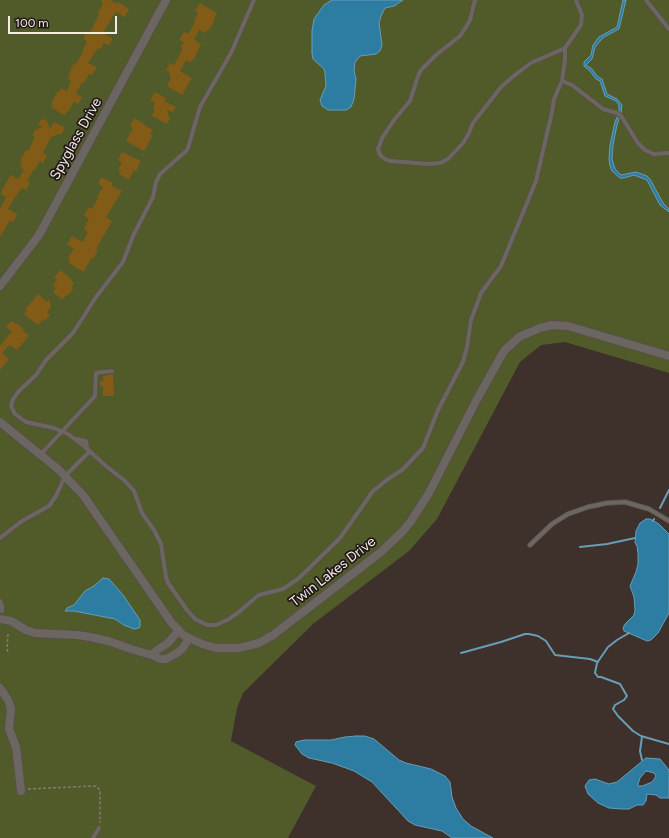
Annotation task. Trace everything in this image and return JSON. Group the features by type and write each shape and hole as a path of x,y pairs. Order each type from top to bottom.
{"street":[{"name":"Spyglass Drive","path":"0,286 39,235 166,0"},
{"name":"Twin Lakes Drive","path":"0,422 65,476 83,495 171,622 179,630 202,644 216,648 239,648 259,643 273,635 391,542 411,521 429,493 493,369 504,351 519,337 540,328 552,325 568,326 669,356"},
{"path":"1,615 35,634 77,635 90,637 152,655 160,659 166,659 180,651 190,638"},
{"path":"152,655 168,643 179,630"},
{"path":"0,688 8,700 11,709 9,729 16,747 20,789"}],"lane":[{"path":"254,0 231,53 200,107 188,148 160,174 156,182 153,197 133,236 123,262 96,297 73,333 46,360 36,375 13,399 12,410 22,420 63,431 76,439 124,480 134,491 142,513 154,530 161,544 168,583 187,610 199,622 207,626 216,625 229,619 259,595 289,586 309,569 340,538 373,491 402,470 418,454 425,444 432,423 463,362 471,320 481,293 501,266 536,181 554,99 562,81 565,48"},
{"path":"475,0 470,20 460,36 436,55 421,70 410,101 394,120 382,138 378,149 380,155 385,159 390,161 429,164 444,162 463,143 473,123 501,87 515,74 531,64 565,48 581,25 582,15 576,0"},
{"path":"646,0 669,29"},
{"path":"562,81 572,85 603,109 619,115 638,143 645,150 654,154 669,154"},
{"path":"40,455 95,396 96,373 112,371"},
{"path":"0,538 22,521 49,506 56,496 65,476 88,449"},
{"path":"530,545 552,524 568,514 601,504 625,502 649,508 669,521"},
{"path":"0,601 2,606 1,615"},
{"path":"93,838 99,828"}],"path":[{"path":"8,634 8,653"},
{"path":"20,789 97,787 100,790 101,820 99,828"}],"green space":[{"path":"0,0 669,0 669,373 565,342 541,345 520,362 437,519 409,551 313,624 243,693 237,708 231,741 316,786 288,838 0,838"}],"water":[{"path":"332,0 403,0 394,6 385,8 381,16 379,23 382,45 380,51 376,54 360,56 355,62 354,71 356,79 354,99 351,107 346,110 328,110 322,106 320,100 326,86 325,73 324,69 313,59 312,53 312,31 314,19 324,5"},
{"path":"623,0 626,0 619,29 604,37 600,41 595,47 592,59 586,65 602,79 607,94 617,99 622,105 613,145 612,159 615,169 621,175 636,172 647,176 663,203 669,209 669,212 660,205 647,180 634,175 620,178 612,171 609,159 610,145 615,122 619,113 619,105 616,101 605,96 600,81 596,79 584,66 584,62 591,55 593,45 599,37 617,27"},
{"path":"646,519 650,519 659,524 669,534 669,613 658,633 651,640 647,641 624,631 623,628 634,615 634,597 630,586 638,564 637,546 635,543 636,531 640,523"},
{"path":"103,578 109,579 123,595 140,620 139,628 134,629 115,619 74,611 65,611 67,608 74,605 85,591 94,586"},
{"path":"365,736 374,739 399,760 431,769 445,776 450,782 452,797 456,808 463,819 471,826 493,838 452,838 442,831 415,825 408,821 372,782 354,771 332,763 309,758 302,754 295,745 296,742 304,740 331,740"},
{"path":"646,758 660,759 669,770 669,798 660,798 656,795 647,794 646,801 643,805 637,805 629,809 609,808 598,803 588,794 585,786 589,780 595,779 609,784 617,782","holes":["646,771 654,773 656,776 653,781 642,786 638,786 640,778"]}],"building":[{"path":"101,0 110,0 117,4 118,2 129,9 125,17 116,12 109,22 103,33 112,38 112,40 109,45 104,43 101,49 98,48 88,63 96,67 96,69 92,75 89,74 84,83 82,82 76,94 82,97 78,104 74,102 65,115 51,107 53,103 51,103 61,88 67,91 71,81 68,79 69,73 74,63 76,64 84,50 83,49 87,42 83,39 86,33 89,35 97,19 99,14 97,14 103,4"},
{"path":"200,3 217,13 209,30 208,29 205,33 199,30 194,40 201,44 191,63 186,60 180,71 192,78 182,95 167,86 171,78 169,72 166,70 170,63 174,65 181,52 181,46 184,42 179,40 184,32 188,34 195,23 194,22 198,13 195,11"},
{"path":"155,92 166,98 164,101 176,107 173,112 167,110 170,119 167,124 152,116 155,110 153,109 155,102 150,100"},
{"path":"134,118 153,130 151,133 152,137 144,151 126,141 133,128 130,126"},
{"path":"43,119 47,121 50,129 54,122 65,128 61,135 59,134 51,137 43,153 47,155 43,163 40,161 35,170 34,169 27,181 30,183 26,190 22,188 15,197 8,209 17,215 13,222 10,220 0,237 0,209 6,197 1,194 2,190 11,175 18,179 24,170 20,167 22,162 20,161 26,150 28,151 35,137 32,135 35,130 42,127 38,124"},
{"path":"122,152 141,161 129,180 119,174 121,171 118,170 122,162 118,160"},
{"path":"101,178 113,183 112,186 122,191 106,217 112,221 96,249 98,250 93,259 91,258 84,272 70,264 68,258 74,248 67,245 72,236 83,242 88,232 84,229 89,218 84,216 89,207 92,209 103,187 98,184"},
{"path":"61,270 74,283 72,286 73,290 62,299 53,292 56,288 53,286 57,280 54,277"},
{"path":"38,294 47,302 49,299 51,307 47,312 50,315 45,321 43,319 38,325 24,314 27,311 25,310"},
{"path":"11,321 22,327 24,332 29,335 17,350 9,345 2,353 9,359 0,370 0,346 12,331 6,327"},
{"path":"113,374 114,396 103,396 103,386 100,386 100,381 103,381 103,376"}],"waterway":[{"path":"660,508 669,490"},
{"path":"580,547 607,544 635,538"},
{"path":"629,633 608,647 597,663 595,673 598,677 620,684 627,696 624,700 615,705 613,709 633,731 641,736 669,744"},
{"path":"461,653 529,634 538,636 546,641 555,655 590,659 598,662"},
{"path":"642,737 640,751 642,760"}]}
